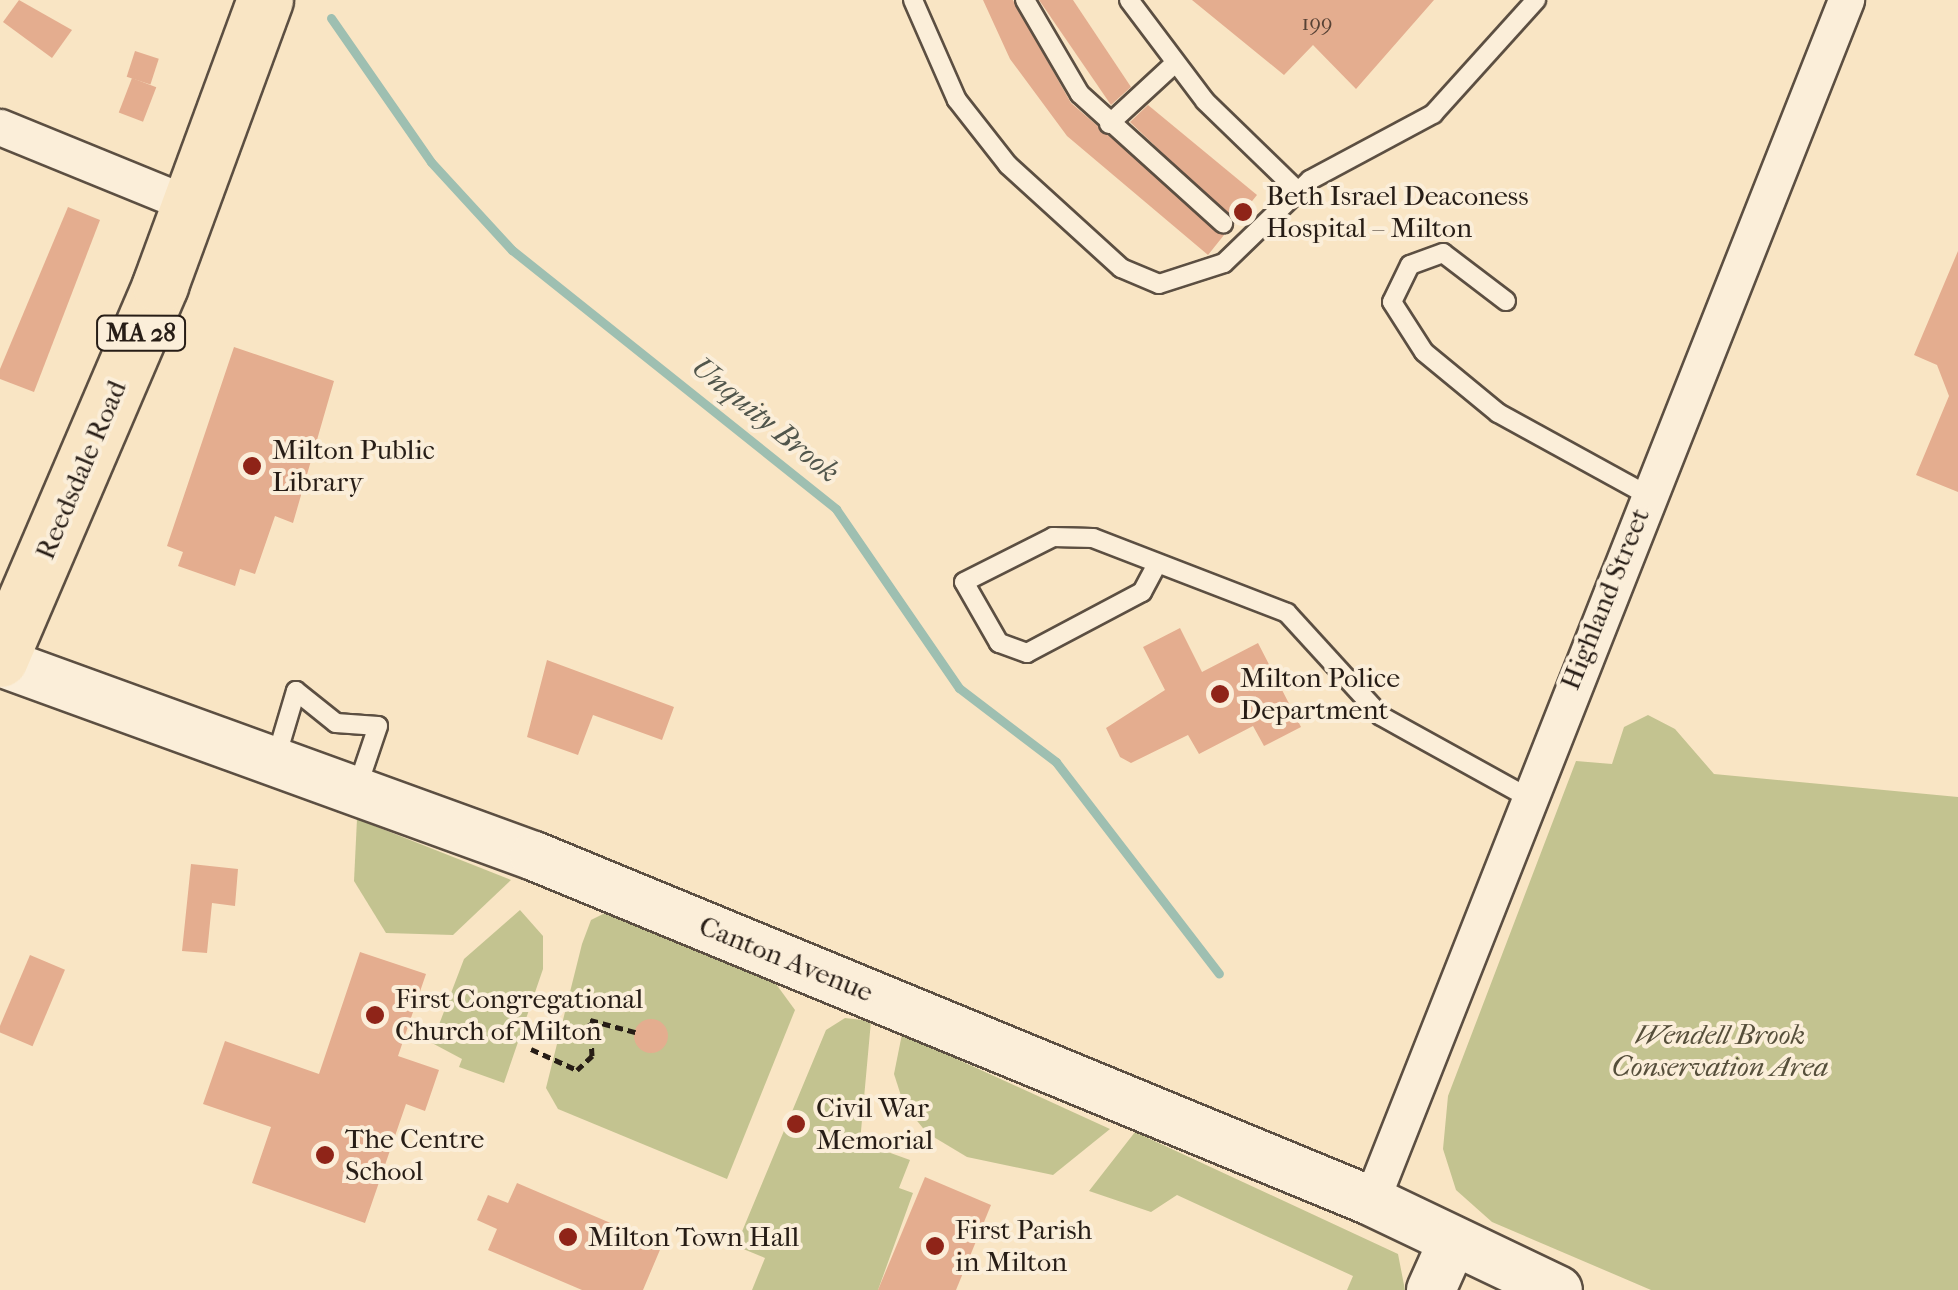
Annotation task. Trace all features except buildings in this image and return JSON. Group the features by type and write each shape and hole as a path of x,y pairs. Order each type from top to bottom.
{"main road":[{"name":"Reedsdale Road","path":"0,660 191,204 265,0"},
{"name":"Canton Avenue","path":"0,660 357,788 1371,1201 1452,1243 1558,1290"},
{"path":"1431,1290 1452,1243"}],"street":[{"name":"Highland Street","path":"1371,1201 1527,797 1846,0"},
{"path":"0,127 191,204"}],"lane":[{"path":"913,0 979,131 1051,210 1130,275 1159,284 1195,278 1246,242 1297,190 1443,106 1536,0"},
{"path":"1026,0 1063,71 1109,124 1246,242"},
{"path":"1129,0 1174,64 1297,190"},
{"path":"1109,124 1174,64"},
{"path":"1506,302 1444,253 1410,264 1392,302 1424,352 1498,413 1647,495"},
{"path":"1157,564 1142,592 1016,654 991,633 964,582 1066,535 1157,564 1286,613 1380,716 1527,797"},
{"path":"276,758 296,691 336,723 378,726 357,788"}],"path":[{"path":"530,1049 576,1070 592,1056 590,1020 635,1032"}],"green space":[{"name":"Wendell Brook Conservation Area","path":"1648,715 1675,729 1714,774 1958,797 1958,1290 1651,1290 1492,1222 1456,1190 1443,1149 1448,1096 1576,761 1612,764 1624,727"},
{"path":"357,819 511,880 453,935 386,933 354,881"},
{"path":"520,910 543,936 543,969 504,1083 459,1067 462,1059 432,1043 464,959"},
{"path":"607,912 776,984 795,1010 727,1179 558,1109 546,1088 582,944 591,920"},
{"path":"845,1018 871,1021 860,1142 910,1160 899,1188 913,1193 878,1290 752,1290 765,1258 736,1246 826,1030"},
{"path":"902,1034 1110,1129 1053,1175 967,1157 927,1133 904,1105 894,1074"},
{"path":"1135,1132 1398,1254 1405,1290 1347,1290 1353,1276 1177,1195 1151,1212 1089,1191"}],"waterway":[{"name":"Unquity Brook","path":"331,18 431,162 512,250 836,509 959,688 1056,762 1219,974"}],"place":[{"name":"Beth Israel Deaconess Hospital – Milton","path":"1243,212"},
{"name":"Milton Public Library","path":"252,466"},
{"name":"Milton Police Department","path":"1220,694"},
{"name":"First Congregational Church of Milton","path":"375,1015"},
{"name":"Civil War Memorial","path":"796,1124"},
{"name":"The Centre School","path":"325,1155"},
{"name":"Milton Town Hall","path":"568,1237"},
{"name":"First Parish in Milton","path":"935,1246"}]}
